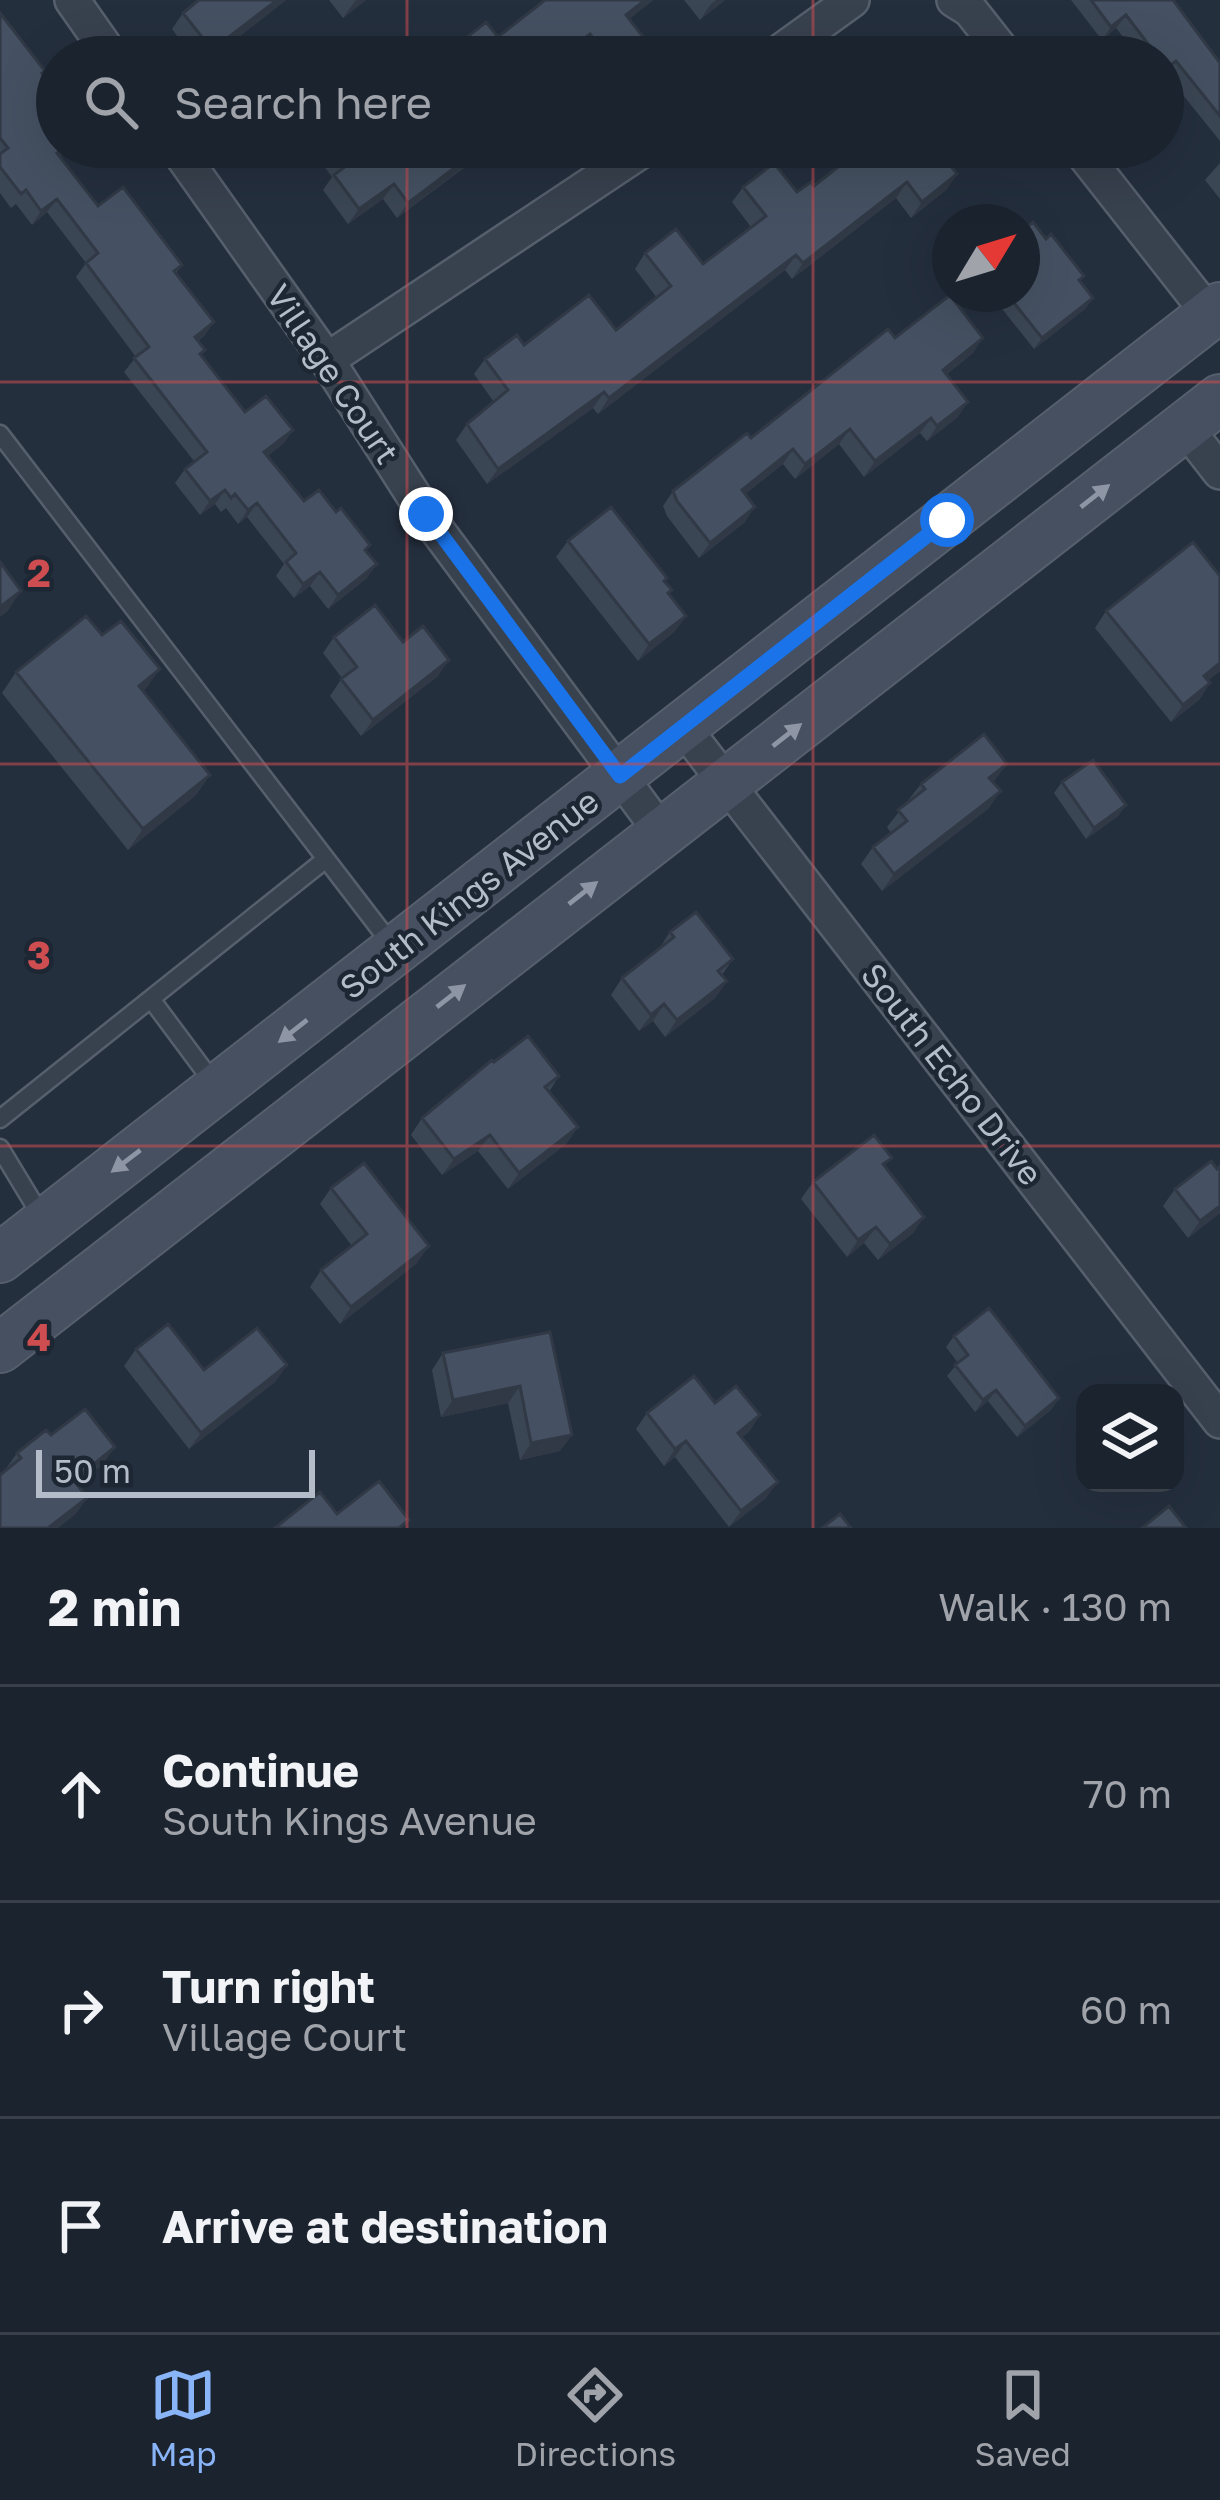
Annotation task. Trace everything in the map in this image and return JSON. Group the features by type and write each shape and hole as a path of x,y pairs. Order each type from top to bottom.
{"main road":[{"name":"South Kings Avenue","path":"0,1258 1215,311"},
{"name":"South Kings Avenue","path":"0,1348 1202,413"},
{"path":"219,1090 260,1146"}],"street":[{"path":"72,0 97,36"},
{"path":"802,36 852,0"},
{"path":"954,0 970,10 990,36"},
{"name":"Village Court","path":"191,168 327,360 426,514 662,833"},
{"path":"327,360 615,168"},
{"path":"1096,168 1215,311"},
{"path":"1202,413 1220,472"},
{"name":"South Echo Drive","path":"683,727 1220,1421"}],"lane":[{"path":"0,434 396,950"},
{"path":"0,1120 326,859"},
{"path":"151,999 219,1090"},
{"path":"0,1148 45,1223"}],"building":[{"path":"199,0 277,0 230,36 201,36 183,13"},
{"path":"545,0 645,0 626,15 642,36 499,36"},
{"path":"1091,0 1173,0 1220,63 1220,116 1184,71 1184,36 1142,36 1126,15 1111,27"},
{"path":"0,13 36,59 36,168 69,168 98,206 123,187 182,265 174,271 214,322 195,337 205,350 200,354 245,412 266,396 293,430 264,452 304,501 319,490 336,512 341,508 370,545 365,550 377,564 338,595 320,572 303,584 286,562 296,553 257,503 248,510 225,490 210,501 185,469 207,452 134,358 149,347 86,263 98,253 57,199 41,211 26,190 21,194 0,167 0,154 8,148 0,138"},
{"path":"486,22 497,36 468,36"},
{"path":"343,168 454,168 408,203 394,184 359,209 334,175"},
{"path":"768,168 778,168 797,192 811,182 814,186 837,168 952,168 957,174 922,202 907,182 803,263 796,255 609,398 604,392 498,469 467,424 508,390 485,359 517,335 524,345 589,295 616,330 671,286 645,253 676,229 703,264 766,216 743,187"},
{"path":"1040,231 1046,239 1051,234 1084,276 1079,280 1093,298 1042,338 1021,312 1040,312"},
{"path":"932,309 963,312 983,338 943,370 968,402 937,426 931,418 875,461 850,429 805,464 793,449 742,490 755,507 710,543 673,491 747,433 751,438 888,329 895,338"},
{"path":"611,507 667,578 664,581 672,590 668,593 686,616 649,644 568,541"},
{"path":"1193,542 1220,576 1220,663 1204,676 1210,683 1183,705 1106,611"},
{"path":"0,562 21,591 0,607"},
{"path":"375,605 403,642 423,626 449,660 373,720 341,679 357,667 334,637"},
{"path":"86,616 102,635 121,621 160,669 139,686 210,775 143,829 16,672"},
{"path":"984,734 1007,764 989,778 1001,791 894,874 873,847 907,821 898,810 925,789 921,784"},
{"path":"1093,760 1126,805 1094,828 1062,782"},
{"path":"696,912 733,959 718,971 727,981 677,1020 664,1004 651,1015 622,978 674,937 670,932"},
{"path":"528,1036 559,1076 545,1087 578,1127 519,1173 490,1135 454,1159 422,1118"},
{"path":"874,1135 892,1158 883,1164 924,1217 890,1244 876,1227 858,1240 813,1182"},
{"path":"1211,1161 1217,1169 1220,1166 1220,1206 1200,1221 1175,1189"},
{"path":"364,1163 429,1246 351,1307 321,1270 367,1234 331,1188"},
{"path":"989,1308 1059,1398 1025,1426 996,1390 983,1400 955,1365 968,1355 954,1336"},
{"path":"168,1324 204,1370 257,1328 287,1365 201,1433 136,1349"},
{"path":"550,1332 572,1435 531,1443 520,1386 453,1400 443,1353"},
{"path":"694,1376 715,1403 736,1386 760,1415 738,1433 778,1482 741,1511 686,1441 675,1449 647,1413"},
{"path":"85,1409 115,1447 74,1480 87,1498 48,1528 0,1528 0,1475 21,1458 17,1453 46,1430 51,1435"},
{"path":"379,1481 409,1520 399,1528 275,1528 320,1492 337,1514"},
{"path":"1169,1506 1186,1528 1142,1528"},
{"path":"840,1514 851,1528 822,1528"}],"route":[{"path":"426,514 620,776 947,520"}]}
